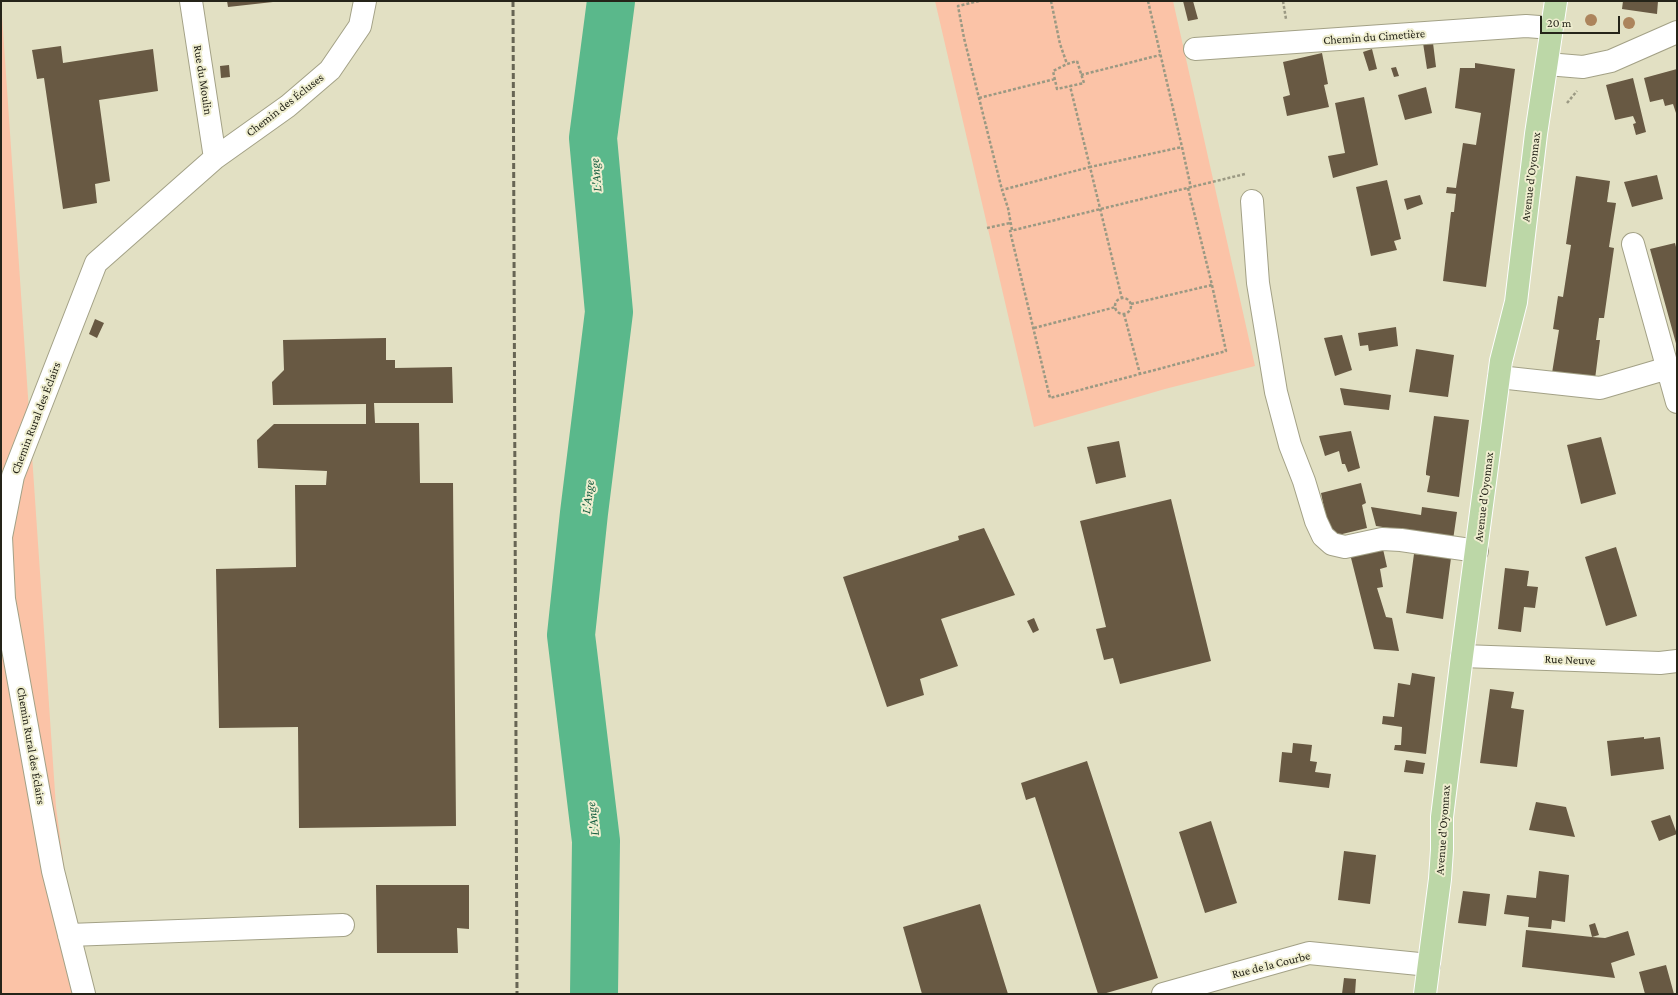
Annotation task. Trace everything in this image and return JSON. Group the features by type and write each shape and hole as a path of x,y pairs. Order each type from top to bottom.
{"main road":[{"name":"Avenue d'Oyonnax","path":"1425,994 1440,879 1442,817 1462,656 1499,377 1516,302 1536,134 1556,1"}],"street":[{"name":"Rue du Moulin","path":"191,1 215,158"},
{"name":"Chemin des Écluses","path":"215,158 288,106 330,70 360,26 365,1"},
{"name":"Chemin du Cimetière","path":"1209,51 1526,26 1552,28"},
{"path":"1547,64 1583,67 1611,61 1677,32"},
{"name":"Chemin Rural des Éclairs","path":"84,994 53,871 4,599 1,537 13,476 96,263 215,158"},
{"path":"1252,201 1258,283 1276,392 1290,445 1304,482 1316,521 1323,536 1332,544 1345,547 1382,539 1402,540 1477,551"},
{"path":"1633,244 1677,402"},
{"path":"1499,377 1600,388 1668,368"},
{"name":"Rue Neuve","path":"1462,656 1660,662 1677,661"},
{"path":"69,935 343,925"},
{"name":"Rue de la Courbe","path":"1162,994 1308,953 1429,965"}],"path":[{"path":"980,1 958,6 979,98 1002,190 1008,208 1012,230 1010,231 1050,398 1226,351 1182,147 1148,1"},
{"path":"1051,1 1060,44 1067,64"},
{"path":"1081,75 1160,55"},
{"path":"1077,61 1081,75 1084,83 1057,89 1053,71 1077,61"},
{"path":"979,98 1055,80"},
{"path":"1070,86 1122,298"},
{"path":"1002,190 1182,147"},
{"path":"1012,230 1246,174"},
{"path":"988,228 1010,223"},
{"path":"1131,304 1212,285"},
{"path":"1122,298 1128,300 1131,304"},
{"path":"1116,307 1118,301 1122,298"},
{"path":"1124,314 1130,309 1131,304"},
{"path":"1116,307 1118,311 1124,314 1140,374"},
{"path":"1034,328 1116,307"}],"shaded area":[{"path":"1,1 56,807 81,994 1,994"},
{"path":"935,1 1173,1 1255,366 1165,389 1034,427"}],"building":[{"path":"227,1 273,1 273,2 228,7"},
{"path":"1183,1 1193,1 1198,19 1188,21"},
{"path":"1623,1 1658,1 1657,14 1622,9"},
{"path":"1423,43 1433,43 1436,67 1427,69"},
{"path":"61,46 63,63 153,49 158,91 99,100 110,181 95,184 97,203 63,209 44,78 37,79 32,50"},
{"path":"1372,49 1377,69 1369,71 1363,52"},
{"path":"1322,53 1328,84 1324,85 1329,107 1287,116 1283,97 1290,95 1283,62"},
{"path":"1475,63 1515,69 1486,287 1443,281 1451,212 1454,212 1456,194 1446,193 1447,187 1456,188 1463,143 1476,145 1481,113 1455,108 1460,68 1475,68"},
{"path":"229,65 230,77 221,78 220,66"},
{"path":"1396,67 1399,76 1394,77 1391,68"},
{"path":"1677,69 1677,116 1673,104 1665,106 1663,99 1650,102 1644,78"},
{"path":"1633,78 1646,132 1636,135 1633,124 1636,123 1633,116 1615,120 1606,85"},
{"path":"1426,87 1432,113 1405,120 1398,95"},
{"path":"1364,97 1378,165 1333,178 1328,156 1345,153 1335,103"},
{"path":"1657,175 1663,199 1632,207 1624,182"},
{"path":"1576,176 1610,181 1607,202 1616,203 1609,247 1614,248 1604,318 1599,318 1596,340 1600,340 1595,379 1552,373 1559,330 1553,329 1558,296 1563,297 1571,245 1566,244"},
{"path":"1387,180 1401,239 1394,241 1397,250 1371,256 1356,187"},
{"path":"1420,195 1423,204 1407,210 1404,199"},
{"path":"1675,243 1677,251 1677,347 1650,249"},
{"path":"95,319 104,323 97,338 89,334"},
{"path":"1396,327 1398,346 1369,351 1368,345 1360,346 1358,333"},
{"path":"1342,335 1352,370 1335,376 1324,338"},
{"path":"386,338 386,360 395,360 395,368 452,367 453,403 374,403 375,423 419,423 420,483 453,483 456,826 299,828 298,727 219,728 216,569 296,567 295,485 326,485 327,471 258,468 257,440 274,424 366,424 366,404 273,405 272,382 284,370 283,340"},
{"path":"1416,349 1454,355 1448,397 1409,392"},
{"path":"1340,388 1391,395 1389,410 1344,405"},
{"path":"1434,416 1469,420 1459,497 1427,492 1430,476 1426,475 1426,472"},
{"path":"1351,431 1360,468 1348,472 1345,464 1342,464 1339,451 1325,456 1319,436"},
{"path":"1601,437 1616,494 1581,504 1567,445"},
{"path":"1119,441 1126,477 1096,484 1087,447"},
{"path":"1361,483 1366,503 1362,505 1367,528 1330,537 1321,493"},
{"path":"1171,499 1211,661 1120,684 1113,658 1104,660 1096,629 1106,627 1080,521"},
{"path":"1371,507 1421,515 1422,507 1457,512 1453,540 1417,532 1376,526"},
{"path":"984,528 1015,595 941,619 958,666 920,679 924,695 887,707 843,577 959,540 958,536"},
{"path":"1616,547 1637,616 1606,626 1585,557"},
{"path":"1383,549 1387,567 1380,569 1383,587 1377,588 1386,617 1392,618 1399,651 1374,649 1350,554"},
{"path":"1414,554 1451,558 1443,619 1406,613"},
{"path":"1505,568 1529,571 1527,586 1538,587 1535,608 1524,607 1521,632 1498,629"},
{"path":"1034,618 1039,630 1033,633 1027,621"},
{"path":"1412,673 1435,677 1426,754 1394,750 1395,745 1401,745 1402,727 1382,724 1383,716 1394,717 1398,683 1410,685"},
{"path":"1490,689 1514,692 1511,708 1524,710 1517,767 1480,763"},
{"path":"1644,737 1644,739 1660,737 1664,769 1611,776 1607,741"},
{"path":"1293,743 1312,745 1310,761 1317,762 1315,772 1331,774 1329,788 1279,782 1282,752 1292,753"},
{"path":"1406,760 1425,763 1423,774 1404,772"},
{"path":"1087,761 1158,978 1103,994 1098,994 1035,797 1026,800 1021,783"},
{"path":"1536,802 1566,807 1575,837 1529,830"},
{"path":"1670,815 1677,834 1659,841 1651,821"},
{"path":"1211,821 1237,903 1205,913 1179,832"},
{"path":"1344,851 1376,855 1370,904 1338,900"},
{"path":"1539,871 1569,875 1565,922 1552,920 1551,929 1528,927 1529,917 1504,914 1507,895 1536,898"},
{"path":"376,885 469,885 469,929 457,928 458,953 377,953"},
{"path":"1463,891 1490,894 1486,926 1458,923"},
{"path":"980,904 1008,994 922,994 903,927"},
{"path":"1595,923 1599,935 1592,937 1589,925"},
{"path":"1526,930 1605,938 1628,931 1635,955 1611,963 1615,978 1522,967"},
{"path":"1666,965 1674,994 1645,994 1639,972"},
{"path":"1344,978 1356,979 1355,994 1342,994"}],"waterway":[{"name":"L'Ange","path":"594,994 596,841 571,635 584,513 609,312 593,138 611,1"}],"railway":[{"path":"513,1 517,994"}]}
